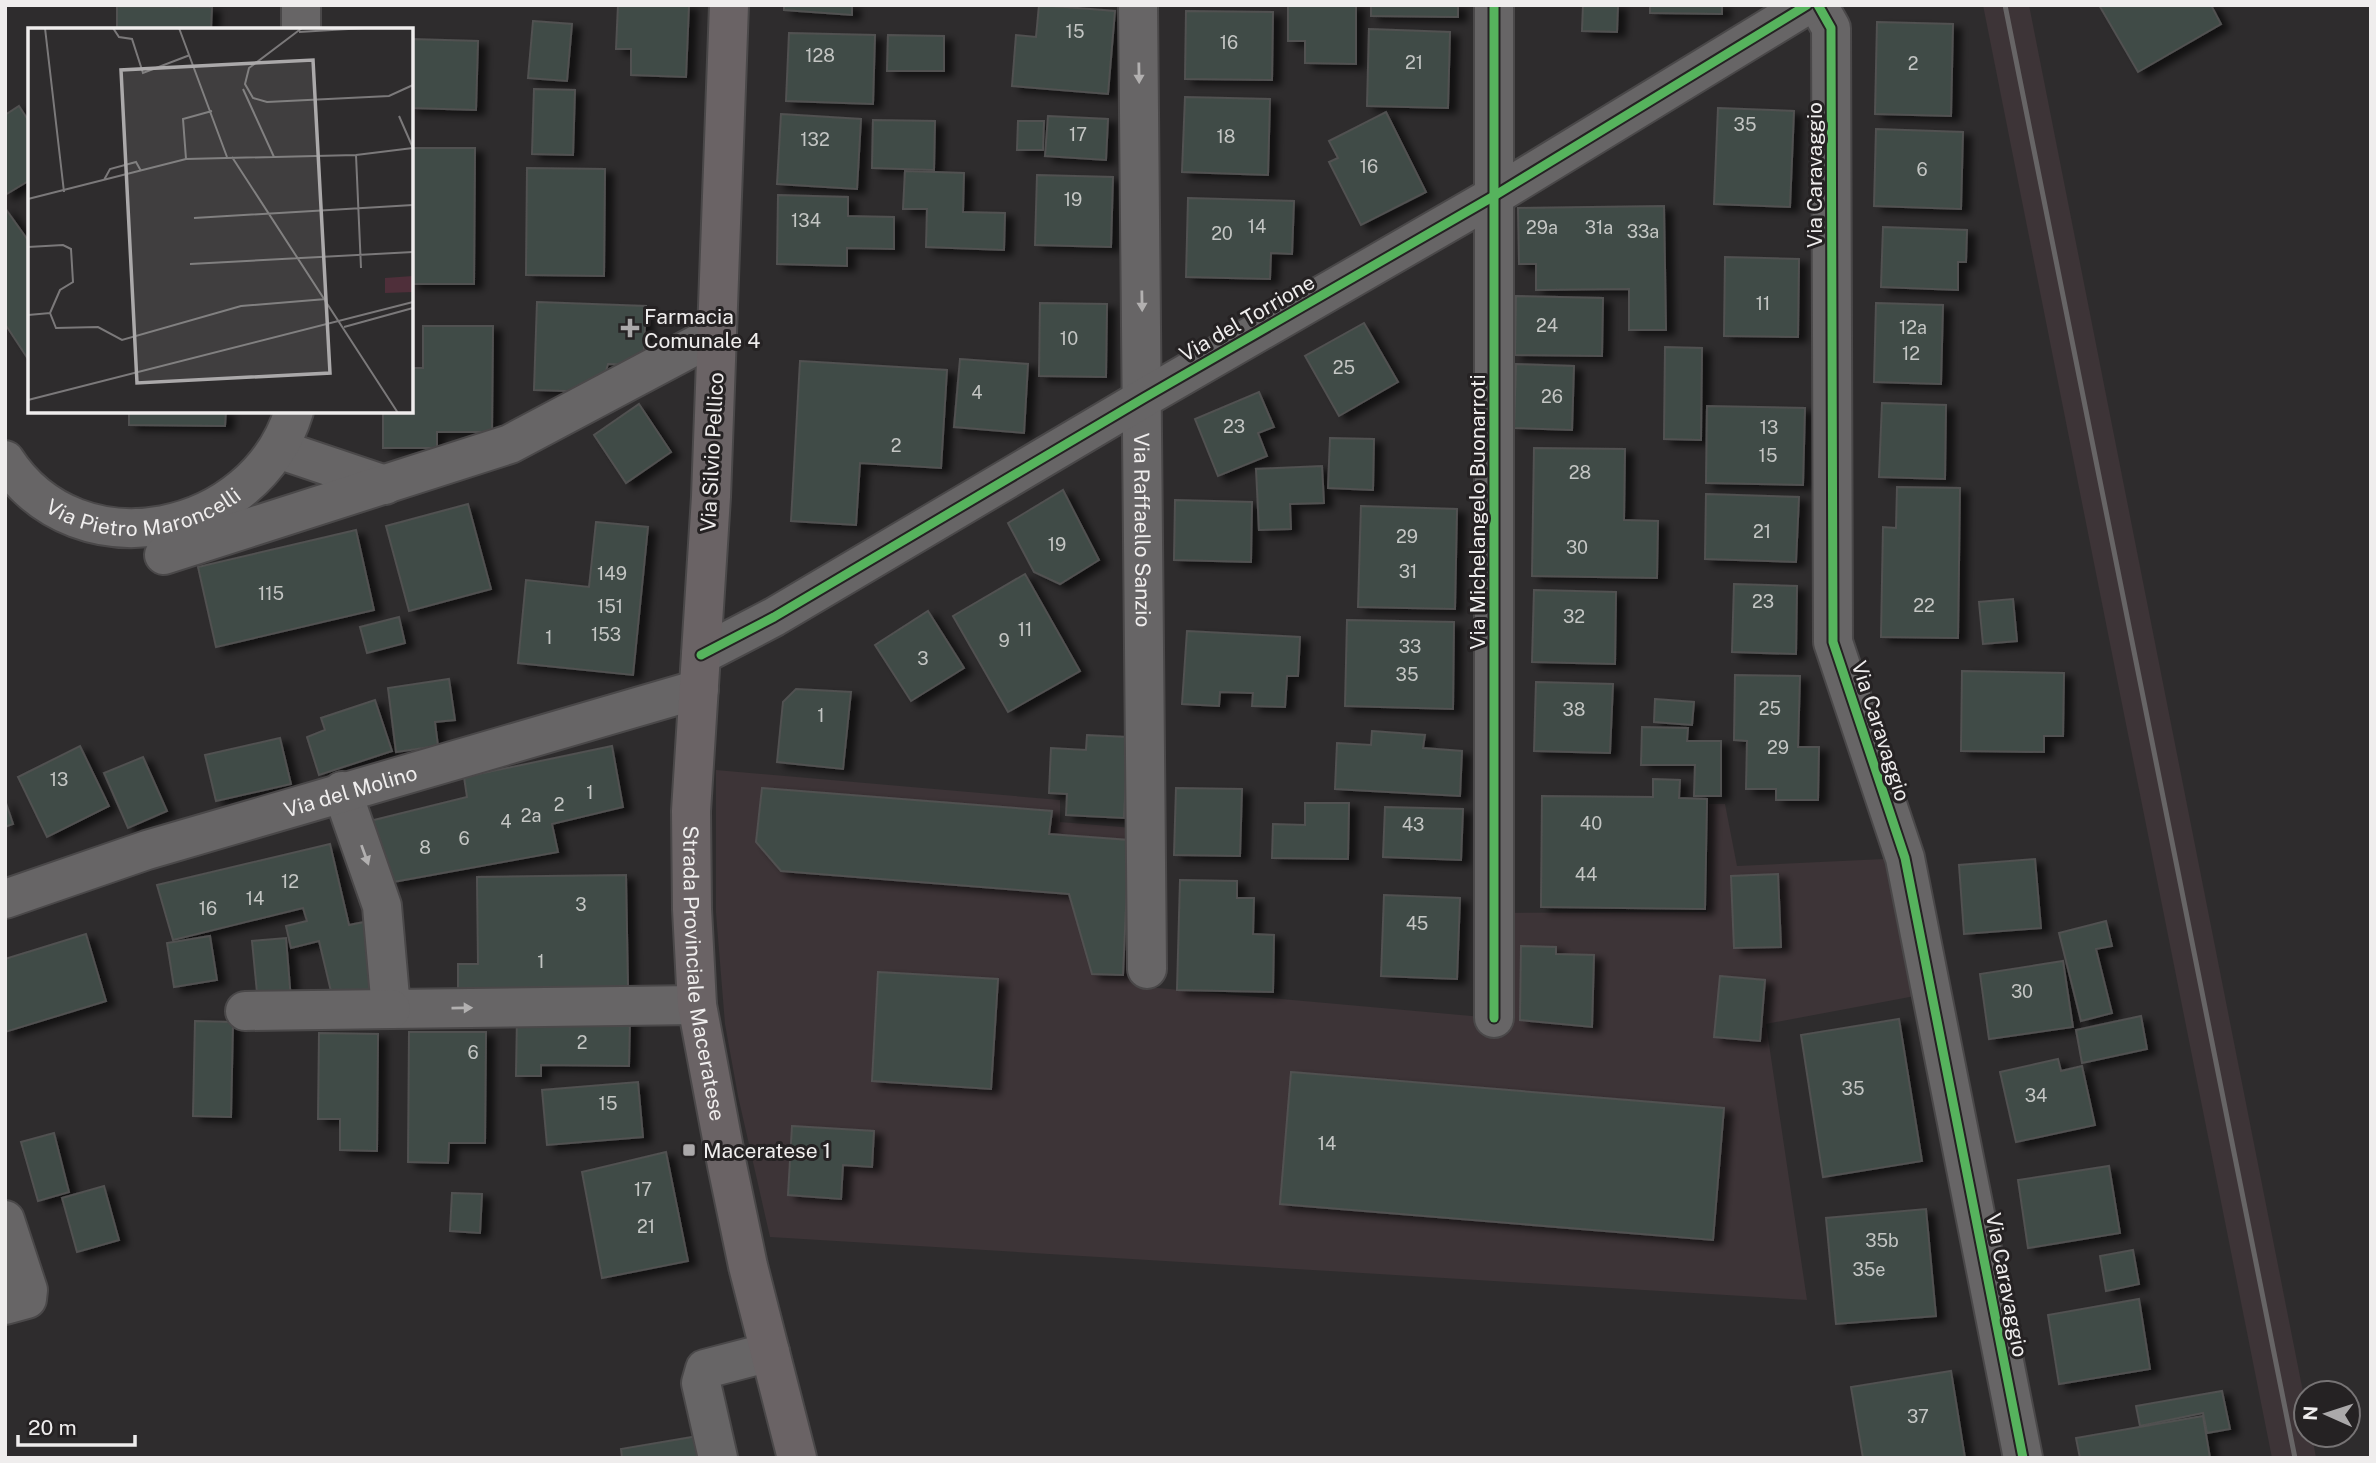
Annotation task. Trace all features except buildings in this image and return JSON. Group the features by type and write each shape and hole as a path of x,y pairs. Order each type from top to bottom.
{"main road":[{"name":"Via Silvio Pellico","path":"700,672 717,334 729,5"},
{"name":"Strada Provinciale Maceratese","path":"700,672 691,811 697,1005 748,1266 797,1458"}],"street":[{"path":"301,5 301,28"},
{"name":"Via Raffaello Sanzio","path":"1138,5 1144,398 1147,969"},
{"name":"Via Michelangelo Buonarroti","path":"1494,5 1494,1018"},
{"name":"Via del Torrione","path":"700,672 774,617 1144,398 1494,196 1807,5"},
{"name":"Via Caravaggio","path":"1818,5 1831,28 1833,642 1905,858 2023,1458"},
{"path":"164,555 510,444 717,334"},
{"name":"Via Pietro Maroncelli","path":"5,460 31,489 81,518 128,528 180,523 222,505 242,491 278,449 293,413"},
{"path":"278,449 385,485"},
{"name":"Via del Molino","path":"5,899 147,850 342,791 700,672"},
{"path":"342,791 382,906 391,1009"},
{"path":"245,1011 697,1005"},
{"path":"5,1220 28,1290 27,1299 5,1305"},
{"path":"718,1458 701,1383 705,1369 771,1352"}],"shaded area":[{"path":"1983,5 2029,5 2300,1379 2292,1379 2292,1449 2314,1449 2316,1458 2272,1458"},
{"path":"716,770 1060,800 1060,822 1146,829 1147,987 1494,1018 1495,913 1707,912 1709,804 1725,804 1737,866 1905,858 1931,993 1766,1024 1807,1300 770,1237 738,1096 725,1024 716,913"}],"railway":[{"path":"2005,5 2295,1458"}],"cycle path":[{"path":"1494,5 1494,1018"},
{"path":"701,655 774,617 1144,398 1494,196 1807,5"},
{"path":"1818,5 1831,28 1833,642 1905,858 2023,1458"}],"place":[{"name":"Farmacia Comunale 4","path":"630,328"},
{"name":"Maceratese 1","path":"689,1150"}]}
